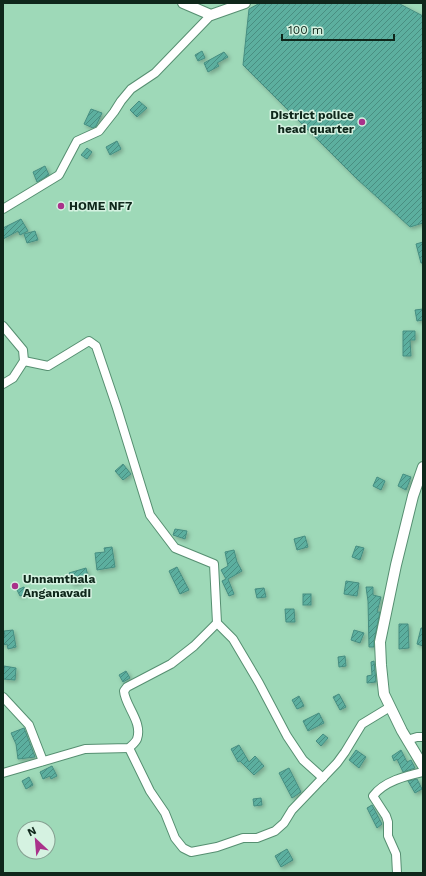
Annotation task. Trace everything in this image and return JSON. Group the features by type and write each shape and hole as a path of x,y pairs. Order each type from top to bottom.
{"main road":[{"path":"183,3 211,15 245,3"},
{"path":"423,467 396,565 380,642 384,694 407,740 423,766"}],"street":[{"path":"3,209 58,175 77,141 99,131 114,112 120,101 132,89 155,73 211,15"},
{"path":"3,326 23,350 24,361 13,378 3,384"},
{"path":"24,361 48,366 89,341 96,346 150,515 175,548 214,564 217,623 232,639 259,683 287,736 303,760 323,778"},
{"path":"3,773 84,749 129,748 137,740 138,729 132,711 124,695 124,691 127,687 171,664 194,646 217,623"},
{"path":"3,697 29,725 43,761"},
{"path":"129,748 150,791 165,812 175,838 183,848 191,852 217,847 243,838 257,838 275,831 284,823 292,810 323,778 345,752 362,724 390,707"},
{"path":"407,740 423,737"},
{"path":"397,873 396,854 388,836 388,822 386,816 373,796 377,790 392,782 423,772"}],"building":[{"name":"District police head quarter","path":"260,3 398,3 423,16 423,223 410,227 357,179 243,65 249,9"},
{"path":"202,51 205,58 198,61 195,55"},
{"path":"224,52 228,57 217,63 219,66 208,72 204,63"},
{"path":"139,101 147,108 137,117 130,110"},
{"path":"91,109 102,113 96,126 93,128 84,124"},
{"path":"117,141 121,149 110,155 106,147"},
{"path":"87,148 92,152 87,159 81,155"},
{"path":"45,166 49,175 37,182 33,172"},
{"path":"21,219 28,231 20,235 18,231 3,239 3,228"},
{"path":"35,231 38,240 27,243 24,234"},
{"path":"423,242 423,263 421,263 416,244"},
{"path":"423,309 423,320 417,321 415,310"},
{"path":"403,331 415,331 415,340 410,340 411,356 403,356"},
{"path":"123,464 131,474 123,480 115,471"},
{"path":"403,474 411,477 406,490 398,486"},
{"path":"377,477 385,481 381,490 373,486"},
{"path":"175,529 187,531 185,539 173,535"},
{"path":"305,536 308,547 297,550 294,539"},
{"path":"356,546 364,548 360,560 352,557"},
{"path":"112,547 115,567 97,570 95,553 105,552 104,548"},
{"path":"234,550 237,562 242,571 228,579 234,594 229,596 222,581 226,579 221,570 228,566 225,552"},
{"path":"177,567 189,590 180,594 169,571"},
{"path":"86,568 89,580 72,584 69,573"},
{"path":"346,581 359,583 357,596 344,594"},
{"path":"24,587 27,593 20,596 17,590"},
{"path":"366,587 373,587 373,595 381,597 377,612 380,612 374,647 369,647 368,601"},
{"path":"264,588 266,597 257,598 255,589"},
{"path":"303,594 311,594 311,605 303,605"},
{"path":"285,609 294,609 295,622 286,622"},
{"path":"399,624 408,624 409,648 399,649"},
{"path":"421,628 423,628 423,646 417,644"},
{"path":"13,630 16,647 8,649 7,644 3,645 3,636 5,636 4,631"},
{"path":"354,630 364,633 360,643 351,640"},
{"path":"345,656 346,666 339,667 338,657"},
{"path":"374,661 376,682 367,683 367,676 372,675 371,662"},
{"path":"4,666 16,668 15,680 3,679"},
{"path":"126,671 130,678 123,682 119,675"},
{"path":"339,694 346,707 340,710 333,697"},
{"path":"299,696 304,706 297,709 292,700"},
{"path":"319,713 324,723 308,731 303,721"},
{"path":"24,728 35,757 18,759 16,744 11,733"},
{"path":"323,734 328,738 321,746 316,741"},
{"path":"239,745 249,762 255,756 264,766 254,775 240,761 238,762 231,749"},
{"path":"356,750 366,757 359,768 349,760"},
{"path":"401,750 407,762 411,760 415,768 403,772 397,759 394,761 392,756"},
{"path":"52,766 57,776 51,779 50,776 43,779 40,772"},
{"path":"289,768 301,792 292,798 279,773"},
{"path":"29,777 33,785 26,789 22,781"},
{"path":"417,779 422,789 415,793 408,781"},
{"path":"261,798 262,805 254,806 253,799"},
{"path":"372,805 382,824 377,828 367,808"},
{"path":"287,849 293,860 281,867 275,856"}],"place":[{"name":"District police head quarter","path":"362,122"},
{"name":"HOME NF7","path":"61,206"},
{"name":"Unnamthala Anganavadi","path":"15,586"}]}
